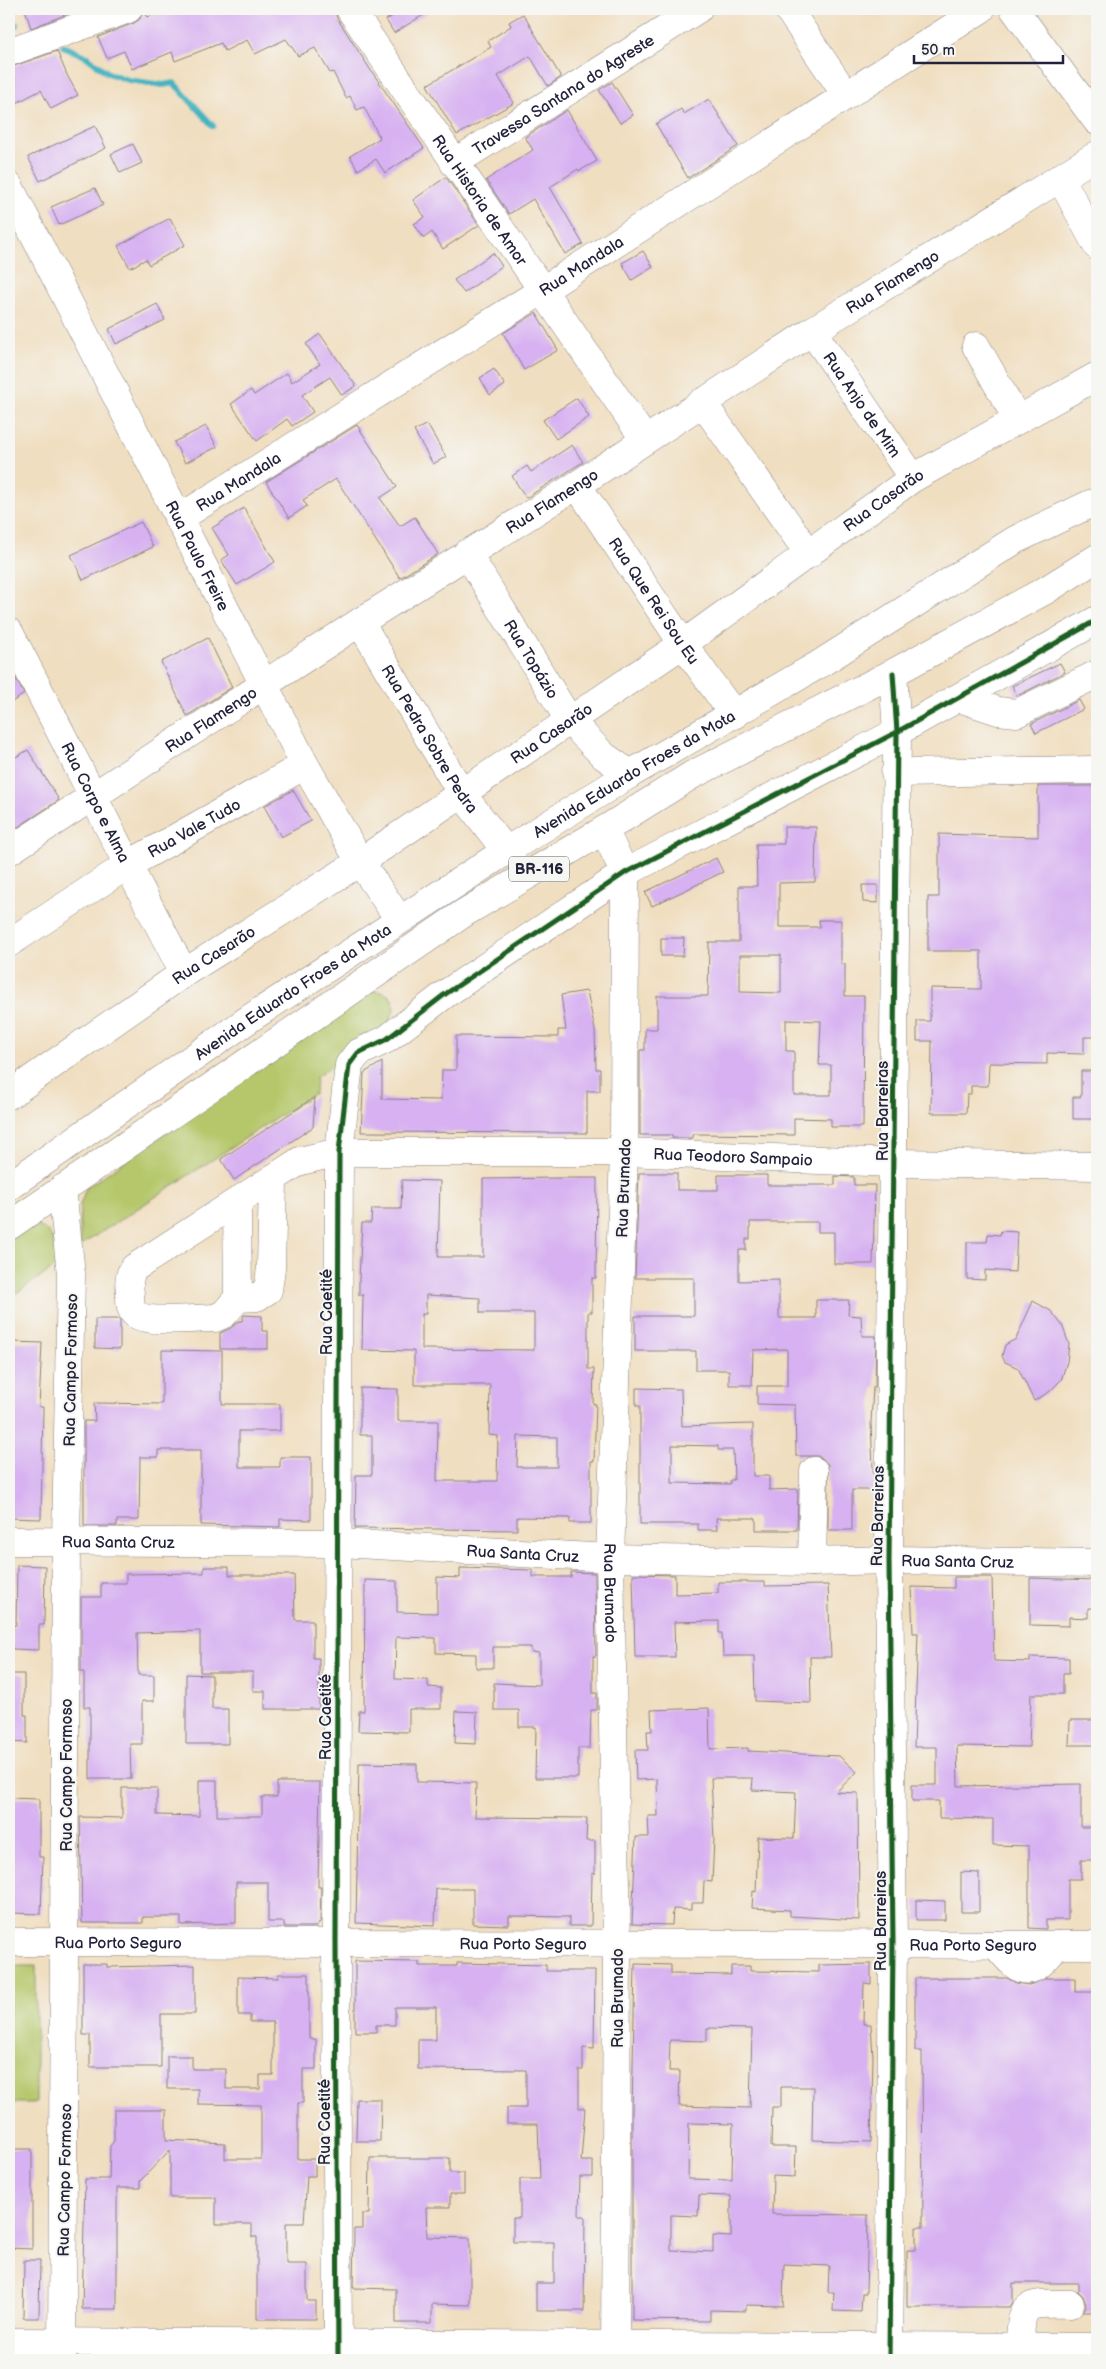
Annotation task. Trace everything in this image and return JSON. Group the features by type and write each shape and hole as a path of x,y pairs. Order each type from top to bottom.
{"main road":[{"path":"9,52 128,9"},
{"name":"Rua Historia de Amor","path":"350,9 645,440"},
{"name":"Travessa Santana do Agreste","path":"454,163 698,9"},
{"path":"788,9 846,95"},
{"name":"Rua Mandala","path":"178,519 543,290 981,9"},
{"path":"1014,9 1097,121"},
{"name":"Rua Flamengo","path":"9,851 467,553 577,485 812,331 1061,179 1097,155"},
{"path":"1061,179 1096,241"},
{"name":"Rua Paulo Freire","path":"9,186 305,765 360,862 399,919"},
{"name":"Rua Anjo de Mim","path":"812,331 913,478"},
{"path":"976,346 1017,418"},
{"name":"Rua Casarão","path":"9,1095 184,973 360,862 683,644 913,478 1017,418 1097,376"},
{"path":"702,402 809,554"},
{"name":"Rua Que Rei Sou Eu","path":"577,485 683,644 734,715"},
{"name":"Avenida Eduardo Froes da Mota","path":"9,1186 252,1017 399,919 506,851 630,774 818,665 1015,540 1090,504 1097,505"},
{"name":"Rua Topázio","path":"467,553 569,720 604,756 630,774"},
{"name":"Avenida Eduardo Froes da Mota","path":"9,1226 456,918 710,766 893,673 1046,590 1097,558"},
{"path":"625,873 897,732 1097,620"},
{"name":"Rua Pedra Sobre Pedra","path":"360,622 462,794 506,851"},
{"name":"Rua Corpo e Alma","path":"9,632 94,796 126,866 184,973"},
{"name":"Rua Barreiras","path":"889,2353 893,1944 889,1560 894,1163 895,773 897,732 893,673"},
{"path":"959,698 998,711 1017,713 1097,674"},
{"name":"Rua Vale Tudo","path":"9,943 126,866 305,765"},
{"path":"895,773 1097,770"},
{"name":"Rua Brumado","path":"604,830 625,873 624,1152 610,1558 617,1945 615,2352"},
{"name":"Rua Caetité","path":"338,2352 336,1942 339,1152 347,1074 349,1065 358,1053 387,1039 444,995 625,873"},
{"name":"Rua Teodoro Sampaio","path":"238,1298 224,1314 215,1318 148,1319 136,1314 131,1309 130,1274 134,1268 300,1161 339,1152 624,1152 894,1163 1097,1166"},
{"path":"237,1202 238,1298 256,1297 268,1290 271,1268 273,1179"},
{"name":"Rua Campo Formoso","path":"62,1189 71,1274 66,1541 66,1942 62,2351"},
{"path":"812,1562 814,1471"},
{"name":"Rua Santa Cruz","path":"9,1540 338,1543 610,1558 812,1562 889,1560 1097,1563"},
{"name":"Rua Porto Seguro","path":"9,1942 1097,1945"},
{"path":"1020,2346 1021,2316 1028,2308 1043,2303 1070,2304"},
{"path":"9,2342 62,2351 889,2353 1020,2346 1097,2347"}],"green space":[{"path":"371,991 383,992 392,999 394,1010 389,1021 380,1033 367,1044 316,1077 315,1093 80,1246 80,1205 86,1188"},
{"path":"33,1226 46,1230 52,1239 57,1266 9,1298 9,1240"},
{"path":"9,1966 36,1966 36,2103 9,2103"}],"building":[{"path":"25,9 74,9 75,11 31,28"},
{"path":"143,9 146,9 147,17 175,9 334,9 337,18 370,69 424,148 385,173 376,159 358,170 350,156 380,138 364,107 357,110 350,96 346,98 333,72 330,73 315,48 298,56 286,39 255,54 247,40 225,51 221,43 175,61 172,52 132,69 124,51 107,58 98,37 134,23 140,19"},
{"path":"404,9 433,9 394,33 386,20"},
{"path":"523,14 561,77 548,86 530,56 498,76 514,103 457,135 427,85 491,47 488,41 511,26 509,22"},
{"path":"57,51 78,95 51,109 41,90 9,107 9,85 16,81 11,67"},
{"path":"612,82 633,115 620,123 599,90"},
{"path":"709,99 738,146 688,178 656,124 681,109 684,114"},
{"path":"567,110 597,161 579,171 578,169 550,187 583,244 565,254 533,199 509,214 486,180 533,150 525,137"},
{"path":"95,126 106,148 40,181 28,157"},
{"path":"133,144 142,163 120,173 111,154"},
{"path":"446,177 479,225 443,249 432,232 424,238 414,224 425,217 413,200"},
{"path":"95,188 103,205 59,225 51,207"},
{"path":"170,218 185,245 149,265 146,259 130,268 118,246"},
{"path":"643,251 653,267 632,280 622,263"},
{"path":"493,253 502,266 464,293 454,280"},
{"path":"157,304 165,320 116,344 109,329"},
{"path":"536,313 558,350 524,370 503,333"},
{"path":"320,334 356,386 342,395 330,377 302,395 313,412 292,426 287,419 257,441 231,404 251,390 254,395 287,373 292,382 320,364 306,344"},
{"path":"494,369 505,385 490,395 480,378"},
{"path":"577,398 589,417 556,439 543,420"},
{"path":"427,424 446,457 433,464 414,431"},
{"path":"357,425 397,487 380,498 400,526 415,517 438,554 400,578 336,479 303,500 307,506 289,518 266,482"},
{"path":"206,426 217,447 185,463 174,442"},
{"path":"572,445 583,462 526,498 512,476 527,466 531,472"},
{"path":"244,508 275,562 237,585 221,560 229,555 212,528"},
{"path":"141,522 153,547 83,580 71,555"},
{"path":"208,638 232,687 187,716 161,662"},
{"path":"1060,663 1065,672 1017,696 1012,686"},
{"path":"9,666 24,694 9,704"},
{"path":"1079,700 1084,709 1036,733 1031,724"},
{"path":"28,750 59,800 9,833 9,761"},
{"path":"1038,786 1097,786 1097,1037 1084,1037 1084,1054 1047,1053 1047,1064 989,1063 988,1086 971,1086 971,1094 967,1094 966,1113 931,1113 932,1041 917,1041 917,1021 930,1021 930,988 981,989 981,951 928,951 928,897 939,897 939,834 1038,837"},
{"path":"293,790 311,821 281,837 264,806"},
{"path":"784,827 816,827 815,882 779,883 779,927 820,927 819,920 841,920 841,964 845,964 845,996 864,996 863,1127 831,1127 831,1119 794,1118 794,1135 693,1134 693,1138 672,1138 672,1135 640,1135 640,1050 645,1050 645,1029 657,1029 657,996 708,996 709,942 739,942 739,886 757,886 756,844 784,844","holes":["740,955 781,955 781,993 740,992","786,1020 821,1021 819,1065 831,1065 831,1095 794,1095 794,1051 786,1051"]},
{"path":"716,858 723,872 652,906 645,892"},
{"path":"862,885 878,885 878,903 863,902"},
{"path":"661,938 684,938 683,956 661,956"},
{"path":"587,991 595,1030 596,1069 600,1069 600,1091 587,1091 587,1133 361,1132 364,1073 382,1062 382,1099 441,1100 442,1070 456,1070 456,1036 558,1037 558,1030 566,1030 561,995"},
{"path":"1081,1071 1097,1071 1097,1119 1073,1119 1073,1097 1081,1097"},
{"path":"315,1097 313,1127 234,1180 221,1159"},
{"path":"639,1173 677,1173 677,1190 718,1190 718,1175 767,1175 767,1185 835,1185 835,1176 854,1177 854,1185 875,1185 873,1264 834,1264 834,1232 818,1232 818,1222 750,1222 750,1239 746,1239 746,1250 739,1250 739,1281 779,1280 779,1318 816,1318 816,1300 849,1300 848,1315 861,1316 862,1336 876,1336 875,1387 873,1387 871,1423 874,1490 852,1490 852,1530 828,1530 828,1464 818,1456 796,1456 795,1405 757,1404 757,1386 787,1386 787,1349 753,1350 752,1385 729,1385 729,1370 696,1370 696,1351 635,1351 635,1316 694,1316 694,1278 635,1278"},
{"path":"597,1178 596,1278 592,1278 592,1312 588,1312 588,1369 594,1369 593,1404 596,1404 594,1461 591,1461 591,1523 570,1523 570,1518 517,1517 517,1530 355,1528 356,1475 372,1475 372,1435 360,1435 360,1388 398,1389 398,1421 438,1421 437,1481 497,1481 498,1436 489,1435 490,1385 414,1385 414,1351 362,1350 363,1295 359,1295 362,1223 371,1223 372,1209 401,1209 402,1180 440,1181 438,1257 483,1257 483,1179","holes":["426,1295 480,1298 480,1313 534,1313 534,1350 422,1349 422,1314 426,1314","518,1436 557,1437 557,1467 517,1467"]},
{"path":"1001,1231 1017,1232 1015,1272 985,1270 985,1280 967,1279 967,1242 987,1242 988,1234 1000,1235"},
{"path":"1033,1301 1051,1311 1062,1325 1069,1344 1067,1362 1061,1380 1049,1392 1034,1401 1018,1368 1005,1362 1002,1356 1005,1345 1016,1339"},
{"path":"244,1315 262,1316 262,1331 268,1331 268,1349 220,1349 220,1333 242,1321"},
{"path":"95,1319 120,1319 120,1349 95,1348"},
{"path":"13,1342 42,1343 39,1407 43,1407 41,1519 9,1518 9,1398"},
{"path":"162,1350 222,1351 222,1404 280,1404 280,1431 239,1431 239,1467 280,1467 280,1457 311,1457 311,1520 280,1519 280,1527 201,1525 201,1450 158,1450 158,1457 140,1457 139,1520 117,1520 117,1526 84,1526 84,1421 95,1421 94,1403 162,1404"},
{"path":"636,1388 681,1389 682,1426 753,1424 753,1476 769,1476 769,1490 798,1489 797,1530 756,1530 756,1518 716,1518 717,1530 698,1530 698,1524 640,1524 640,1406 636,1406","holes":["672,1445 718,1446 718,1450 733,1450 734,1480 730,1480 730,1484 672,1483"]},
{"path":"17,1565 45,1566 44,1625 39,1625 39,1650 12,1649 13,1625 16,1625"},
{"path":"204,1567 229,1567 229,1575 294,1575 295,1620 313,1620 313,1658 319,1658 319,1709 265,1709 265,1691 253,1691 253,1672 200,1672 200,1631 137,1633 138,1675 154,1675 154,1701 142,1701 142,1744 130,1744 131,1779 90,1779 90,1707 84,1707 84,1672 81,1672 81,1597 101,1597 101,1583 126,1583 126,1574 204,1573"},
{"path":"460,1568 533,1570 533,1577 571,1577 571,1572 595,1573 596,1656 593,1656 593,1693 597,1693 597,1710 591,1710 590,1748 578,1748 578,1778 535,1778 536,1727 519,1727 519,1710 494,1710 494,1683 539,1685 539,1653 531,1652 531,1647 493,1647 493,1668 476,1668 476,1654 436,1653 436,1638 396,1637 395,1679 428,1680 428,1687 441,1688 441,1709 409,1709 409,1732 358,1731 359,1711 364,1711 365,1580 397,1581 397,1612 437,1613 437,1577 460,1578"},
{"path":"633,1574 675,1575 675,1594 718,1593 718,1582 765,1582 765,1586 828,1585 831,1657 810,1657 811,1703 755,1701 754,1656 723,1656 722,1633 719,1633 719,1621 674,1622 675,1657 635,1657"},
{"path":"954,1577 992,1577 994,1661 1030,1662 1030,1657 1069,1658 1069,1674 1063,1674 1063,1694 1031,1694 1029,1747 957,1746 958,1786 1081,1784 1081,1827 1097,1827 1097,1860 1081,1860 1081,1879 1068,1879 1068,1920 1046,1920 1046,1929 1029,1928 1029,1846 993,1845 993,1819 939,1818 939,1801 912,1801 912,1785 937,1785 937,1747 914,1747 918,1633 913,1633 911,1587 954,1588"},
{"path":"1030,1578 1097,1580 1097,1608 1088,1608 1088,1618 1069,1617 1069,1626 1030,1625"},
{"path":"9,1674 24,1674 24,1715 27,1715 27,1743 9,1742"},
{"path":"186,1674 212,1675 212,1709 228,1709 228,1744 186,1744"},
{"path":"709,1708 710,1749 748,1748 748,1751 839,1756 857,1772 836,1792 858,1793 859,1920 790,1916 790,1910 752,1908 753,1891 756,1892 758,1837 794,1838 796,1792 752,1790 753,1778 711,1778 714,1839 712,1882 704,1881 703,1903 691,1903 691,1910 673,1909 672,1925 632,1924 636,1837 649,1837 648,1816 658,1816 657,1779 636,1780 635,1750 648,1750 647,1731 652,1731 651,1710"},
{"path":"456,1711 477,1712 476,1744 455,1743"},
{"path":"1070,1720 1097,1720 1097,1745 1069,1745"},
{"path":"359,1763 417,1764 417,1782 476,1783 475,1817 587,1818 586,1841 595,1841 595,1874 592,1873 591,1926 569,1926 569,1917 509,1916 509,1925 473,1924 473,1889 436,1889 435,1926 356,1923"},
{"path":"199,1780 217,1780 217,1816 262,1816 262,1797 277,1797 277,1782 320,1782 318,1887 321,1887 320,1922 316,1927 284,1927 284,1922 268,1922 268,1882 236,1882 236,1923 181,1925 181,1917 143,1917 143,1923 82,1923 80,1817 122,1818 122,1788 157,1788 157,1815 199,1816"},
{"path":"9,1798 39,1799 39,1857 43,1857 41,1914 9,1913"},
{"path":"961,1872 979,1873 979,1912 961,1912"},
{"path":"916,1900 945,1901 945,1920 916,1920"},
{"path":"355,1961 419,1962 419,1966 457,1966 457,1963 546,1965 546,1971 595,1971 594,2049 583,2048 583,2070 579,2070 579,2108 585,2108 581,2161 593,2161 593,2177 580,2177 579,2216 585,2216 584,2311 536,2311 536,2283 554,2283 554,2242 513,2242 513,2218 520,2218 520,2179 540,2179 538,2124 507,2124 507,2108 526,2108 526,2070 418,2069 418,2040 436,2040 436,2007 395,2007 395,2025 376,2025 376,2032 355,2032"},
{"path":"83,1964 107,1964 107,1967 195,1965 195,2014 161,2014 161,2067 90,2067 90,2035 83,2035"},
{"path":"635,1964 671,1965 671,1974 731,1975 731,1966 750,1966 750,1971 819,1972 819,1965 871,1964 871,1984 864,1983 863,2024 871,2024 873,2057 871,2142 812,2140 813,2087 781,2087 781,2107 772,2107 771,2147 796,2147 795,2177 773,2176 772,2214 868,2215 866,2293 862,2293 861,2312 833,2311 834,2292 828,2292 829,2266 784,2264 783,2306 746,2305 746,2311 710,2310 710,2321 632,2320 632,2114","holes":["707,2028 752,2029 750,2108 679,2106 680,2071 669,2071 670,2040 707,2041","689,2123 733,2124 732,2180 688,2179","699,2195 731,2196 731,2237 713,2236 713,2252 671,2250 671,2215 698,2216"]},
{"path":"278,1974 309,1974 309,2039 316,2039 316,2069 303,2069 303,2103 298,2103 298,2159 315,2159 315,2176 307,2176 304,2223 286,2223 286,2264 307,2264 307,2301 316,2301 316,2319 257,2319 257,2237 252,2237 252,2224 216,2224 216,2198 170,2198 170,2150 140,2181 140,2188 117,2188 117,2309 82,2309 85,2179 109,2179 110,2146 114,2141 114,2110 166,2110 166,2140 225,2143 225,2159 261,2159 261,2105 198,2104 198,2089 167,2089 167,2056 192,2056 192,2069 226,2069 226,2089 260,2089 260,2075 273,2075 273,2022 250,2022 250,2015 238,2015 238,1977 278,1978"},
{"path":"915,1978 1007,1978 1016,1983 1029,1985 1047,1978 1075,1978 1075,1992 1097,1992 1097,2312 1084,2312 1086,2304 1083,2296 1078,2291 1078,2283 1013,2283 1013,2302 1010,2307 907,2307 907,2250 916,2250 916,2227 923,2227 922,2051 915,2051"},
{"path":"357,2099 381,2099 380,2141 356,2141"},
{"path":"9,2149 32,2149 32,2249 9,2248"},
{"path":"370,2158 450,2158 450,2173 464,2173 464,2194 450,2194 450,2207 426,2207 427,2237 470,2238 470,2305 432,2304 432,2323 396,2323 396,2289 353,2288 354,2229 362,2229 362,2214 369,2214"},
{"path":"24,2260 40,2260 39,2318 23,2318"}],"waterway":[{"path":"9,22 17,25"},
{"path":"63,46 87,57 108,73 128,80 163,85 174,83 213,126"}],"cycle path":[{"path":"338,2360 336,1942 339,1152 349,1065 358,1053 387,1039 444,995 625,873 897,732 1097,620"},
{"path":"889,2360 893,1944 889,1560 897,732 893,673"}]}
